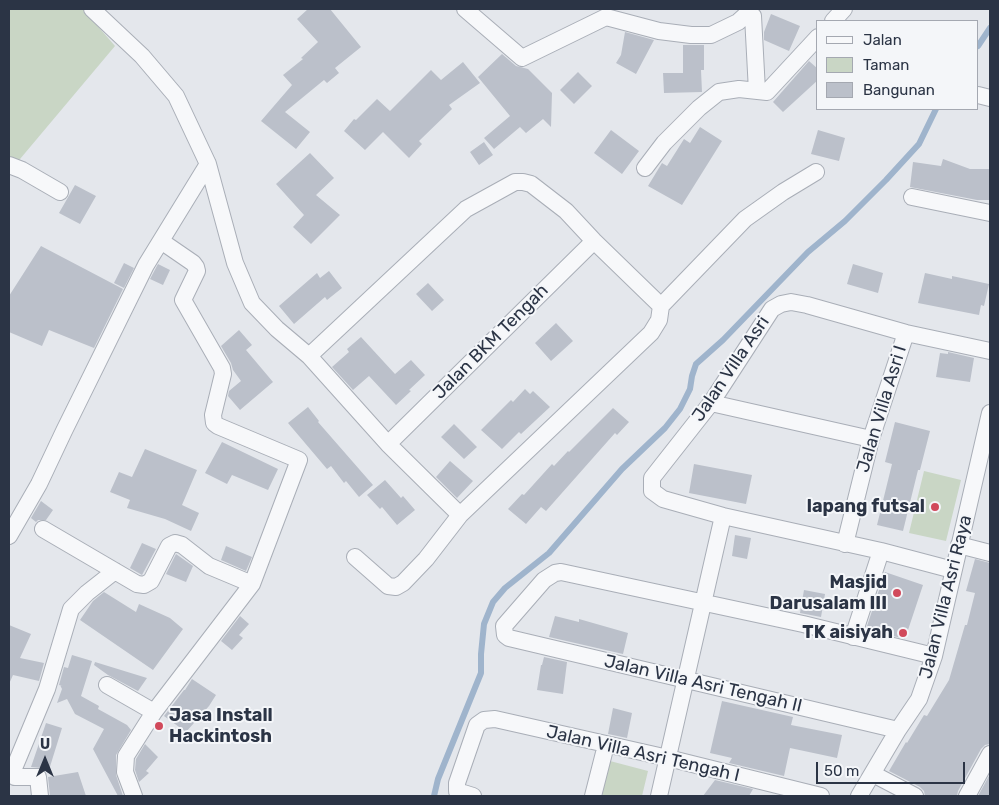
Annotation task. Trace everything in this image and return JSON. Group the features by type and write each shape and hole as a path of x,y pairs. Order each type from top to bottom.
{"street":[{"path":"92,9 142,56 176,96 208,164 235,262 252,303 277,329 309,356 388,444 460,515"},
{"path":"465,9 522,58 606,16 659,31 690,35 711,35 738,22 748,13 753,16 757,91"},
{"path":"834,20 844,9"},
{"path":"645,168 675,132 699,108 719,92 739,89 767,92 816,40"},
{"path":"9,536 39,484 146,265 208,164"},
{"path":"9,165 22,170 60,192"},
{"path":"355,557 388,586 396,587 403,582 426,559 460,515 651,333 659,320 661,306 745,219 783,192 816,172"},
{"path":"309,356 466,209 515,182 532,184 566,211 661,306"},
{"path":"912,197 990,214"},
{"path":"134,796 125,772 126,756 154,712 252,584 299,460 214,423 213,415 223,374 222,368 183,300 196,267 193,262 161,241"},
{"name":"Jalan BKM Tengah","path":"388,444 594,241"},
{"name":"Jalan Villa Asri","path":"723,516 663,499 652,491 652,478 711,403 772,309 781,304 791,302 807,305 906,333 990,351"},
{"name":"Jalan Villa Asri I","path":"845,544 871,440 906,333"},
{"path":"711,403 871,440"},
{"name":"Jalan Villa Asri Raya","path":"860,796 898,730 919,699 934,656 959,545 984,461 990,413"},
{"path":"659,796 723,516 882,551 954,570"},
{"path":"43,529 137,584 144,585 150,581 169,546 175,543 182,545 209,566 252,584"},
{"path":"959,545 990,552"},
{"path":"853,638 882,551"},
{"path":"40,796 38,777 15,777 12,773 47,689 71,609 87,593 115,571"},
{"name":"Jalan Villa Asri Tengah II","path":"702,603 561,572 555,573 544,580 504,626 505,635 509,638 898,730"},
{"path":"702,603 803,624 853,638 934,656"},
{"path":"107,685 154,712"},
{"name":"Jalan Villa Asri Tengah I","path":"468,795 458,791 457,784 477,725 484,720 495,719 668,758 820,796"},
{"path":"593,796 606,745"},
{"path":"968,796 990,754"},
{"path":"873,774 915,796"}],"green space":[{"path":"9,9 83,9 115,46 15,165 9,162"},
{"name":"lapang futsal","path":"924,471 961,480 946,541 909,533"},
{"path":"610,761 648,771 642,796 602,796"}],"building":[{"path":"308,9 330,9 361,47 335,68 339,73 327,83 324,80 285,112 310,132 296,149 261,121 292,85 283,75 303,59 301,58 318,42 297,19"},
{"path":"771,14 800,26 789,51 764,40 764,32"},
{"path":"625,32 654,40 636,74 616,63 621,55"},
{"path":"683,45 704,45 704,70 701,70 702,92 664,93 663,73 683,73"},
{"path":"502,54 516,66 528,69 552,93 551,127 543,119 526,133 520,127 494,149 484,138 510,116 478,77"},
{"path":"809,61 816,67 816,82 783,112 773,102"},
{"path":"463,62 480,83 449,105 452,109 419,141 422,144 409,158 383,132 365,150 344,131 354,119 356,120 377,99 390,111 431,70 441,80"},
{"path":"578,72 592,86 574,104 560,90"},
{"path":"700,127 722,141 682,205 648,186 662,163 667,166 684,139 690,143"},
{"path":"611,130 639,151 622,174 594,153"},
{"path":"818,130 845,138 839,161 811,154"},
{"path":"484,142 493,155 479,165 470,152"},
{"path":"310,153 334,178 316,195 340,215 311,244 293,227 304,215 276,184"},
{"path":"943,159 970,169 990,169 990,200 977,200 910,187 913,162 941,166"},
{"path":"75,185 96,196 80,224 59,213"},
{"path":"41,246 123,289 94,348 49,330 42,346 9,332 9,296"},
{"path":"124,263 134,268 124,288 114,283"},
{"path":"158,264 170,270 163,285 150,279"},
{"path":"853,264 883,273 878,293 847,284"},
{"path":"329,271 342,288 327,300 325,297 294,324 279,306 317,273 320,278"},
{"path":"925,273 952,279 952,276 989,284 984,306 981,305 979,315 918,303"},
{"path":"428,283 444,300 432,311 416,294"},
{"path":"556,323 573,341 551,361 535,343"},
{"path":"239,330 252,345 246,350 273,382 240,410 228,396 229,391 241,381 221,346"},
{"path":"361,337 395,374 411,360 425,375 396,405 369,376 353,390 332,367 349,352 347,349"},
{"path":"948,352 974,358 970,382 936,377 940,353 948,354"},
{"path":"525,389 530,394 533,391 550,407 521,434 519,432 502,449 481,430"},
{"path":"308,407 318,422 373,485 359,497 346,481 344,483 331,466 327,469 288,423"},
{"path":"613,408 629,422 617,435 615,433 546,511 541,507 526,524 508,509 522,494 524,495 552,464 554,466"},
{"path":"895,422 930,431 903,531 877,525 892,464 885,462"},
{"path":"454,424 477,447 464,459 441,437"},
{"path":"222,442 278,469 268,490 232,475 227,484 205,473"},
{"path":"145,449 197,470 182,505 199,513 191,531 165,519 127,508 130,500 110,492 119,472 132,477"},
{"path":"450,461 473,481 457,498 436,477"},
{"path":"694,464 752,475 746,504 689,493"},
{"path":"385,480 415,510 397,525 382,507 380,509 367,495"},
{"path":"41,501 53,510 46,520 38,520 36,522 31,518"},
{"path":"735,535 751,538 747,559 732,556"},
{"path":"142,543 156,549 142,575 130,568"},
{"path":"226,546 252,557 246,571 221,560"},
{"path":"176,554 193,566 186,582 166,574"},
{"path":"975,559 990,563 990,744 985,745 981,749 957,796 925,796 924,791 920,787 889,771 906,742 924,715 927,716 949,680 975,593 966,591"},
{"path":"885,572 923,585 905,639 866,629"},
{"path":"804,590 825,594 821,617 800,613"},
{"path":"104,592 136,612 139,604 170,618 183,629 153,670 80,620 93,601"},
{"path":"240,616 249,624 239,635 243,638 232,650 221,641"},
{"path":"555,616 579,622 579,619 628,633 623,654 549,637"},
{"path":"9,625 31,634 20,658 44,663 39,681 13,675 9,684"},
{"path":"72,655 92,661 81,696 99,706 98,709 127,725 131,730 116,755 116,775 123,796 118,796 93,749 104,729 75,714 67,699 57,703 62,689 60,685 64,667 68,668"},
{"path":"544,657 567,662 563,694 537,690"},
{"path":"95,662 147,678 138,691 108,675 94,665"},
{"path":"192,679 216,695 186,732 164,716"},
{"path":"722,701 793,717 791,725 842,735 837,758 790,748 784,776 729,763 732,758 710,753"},
{"path":"613,708 632,713 627,738 608,734"},
{"path":"46,723 62,728 48,773 42,768 31,767"},
{"path":"145,744 158,757 146,771 149,773 139,782 135,770 136,759"},
{"path":"78,772 86,796 50,796 48,777"},
{"path":"990,774 990,796 978,796"},
{"path":"715,780 753,789 749,796 703,796"}],"waterway":[{"path":"979,44 990,28"},
{"path":"434,796 438,779 481,673 484,624 493,602 505,588 549,553 622,469 665,428 680,409 690,389 696,364 723,340 808,252 845,221 886,180 919,144 936,110"}],"place":[{"name":"lapang futsal","path":"935,507"},
{"name":"Masjid Darusalam III","path":"897,593"},
{"name":"TK aisiyah","path":"903,633"},
{"name":"Jasa Install Hackintosh","path":"159,726"}]}
